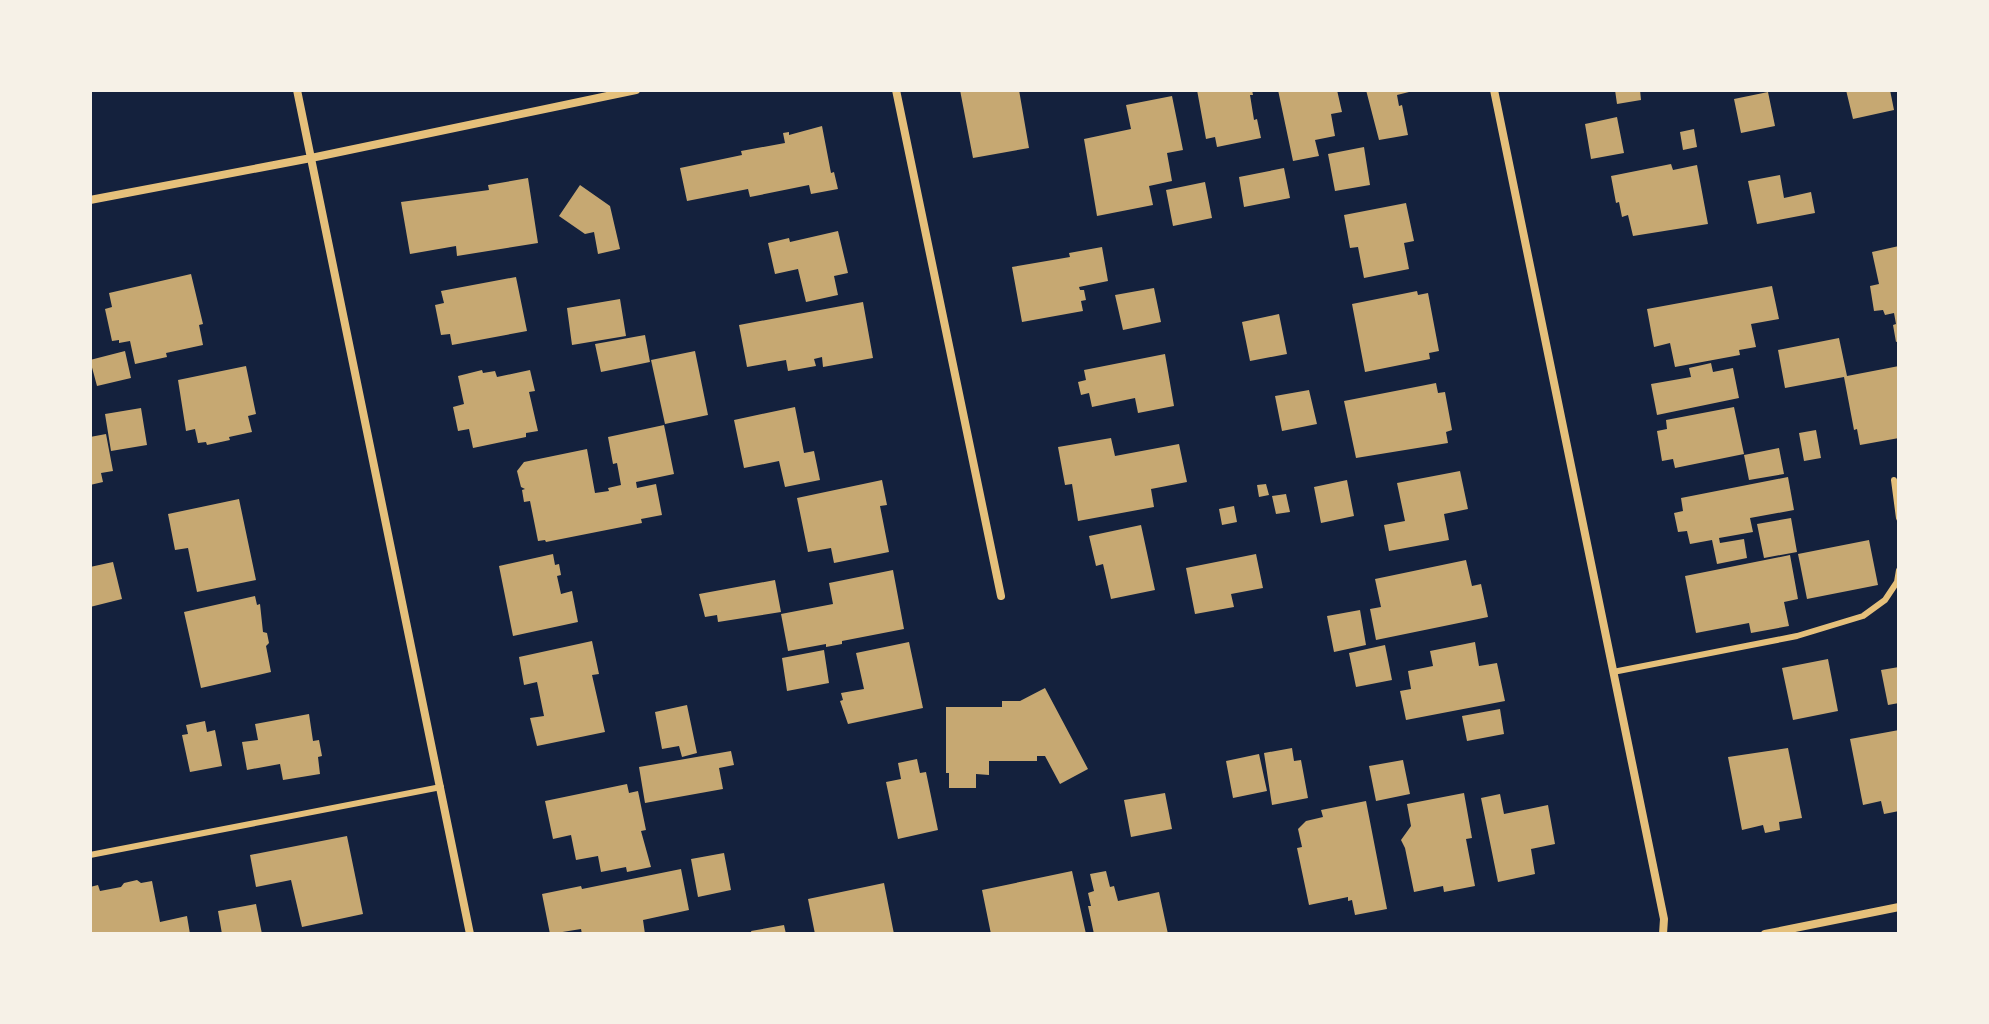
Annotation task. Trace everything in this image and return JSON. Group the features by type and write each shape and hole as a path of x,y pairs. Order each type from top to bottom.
{"street":[{"path":"297,90 470,934"},
{"path":"90,200 311,158 636,90"},
{"path":"896,90 1001,596"},
{"path":"1494,90 1664,919 1663,934"},
{"path":"1765,934 1899,907"}],"lane":[{"path":"1894,480 1899,518"},
{"path":"1613,672 1797,636 1863,616 1885,600 1897,582 1899,570"},
{"path":"90,855 441,787"}],"building":[{"path":"960,90 1019,90 1029,148 973,158"},
{"path":"1197,90 1252,90 1254,120 1257,119 1261,138 1217,147 1215,137 1206,139"},
{"path":"1278,90 1337,90 1342,112 1331,114 1335,136 1315,140 1319,156 1293,161"},
{"path":"1366,90 1417,90 1397,95 1408,135 1379,140"},
{"path":"1615,90 1640,90 1641,100 1617,104"},
{"path":"1846,90 1890,90 1894,110 1853,119"},
{"path":"1768,92 1775,126 1741,133 1734,99"},
{"path":"1172,96 1183,150 1167,153 1172,181 1149,186 1153,205 1097,216 1084,139 1131,129 1126,105"},
{"path":"1617,117 1624,153 1591,159 1585,124"},
{"path":"822,126 831,173 834,172 838,189 811,194 809,185 750,197 748,189 687,201 680,168 742,155 741,151 785,143 783,133 789,132 789,135"},
{"path":"1694,129 1697,147 1683,150 1680,132"},
{"path":"1364,147 1370,185 1335,191 1328,154"},
{"path":"1671,164 1673,170 1697,165 1708,224 1633,236 1628,215 1622,217 1619,202 1616,203 1611,176"},
{"path":"1284,168 1290,198 1244,207 1239,177"},
{"path":"1780,175 1784,198 1811,192 1815,213 1757,224 1748,181"},
{"path":"528,178 538,243 457,256 456,246 410,254 401,202 489,190 488,185"},
{"path":"1205,182 1212,218 1173,226 1166,190"},
{"path":"580,185 610,206 620,249 598,254 594,232 585,234 559,216"},
{"path":"1406,203 1414,241 1404,243 1409,269 1364,278 1358,247 1350,248 1344,215"},
{"path":"838,231 848,273 834,276 838,295 806,302 798,269 775,274 768,243 789,238 790,242"},
{"path":"1899,246 1899,341 1896,342 1894,313 1885,315 1883,310 1874,311 1870,286 1879,284 1872,252"},
{"path":"1102,247 1108,281 1079,287 1084,290 1086,300 1081,301 1083,311 1022,322 1012,267 1070,257 1069,253"},
{"path":"191,274 203,324 199,325 203,345 135,364 130,341 112,341 105,309 112,307 109,293"},
{"path":"516,277 527,331 452,345 450,334 441,335 435,305 444,303 441,291"},
{"path":"1772,286 1779,319 1751,324 1756,347 1739,350 1740,355 1675,367 1670,343 1654,347 1647,309"},
{"path":"1154,288 1161,322 1123,330 1115,295"},
{"path":"1417,291 1418,295 1428,293 1439,351 1429,353 1430,359 1365,372 1352,304"},
{"path":"620,299 626,336 572,345 567,308"},
{"path":"863,302 873,358 823,367 822,357 814,359 816,366 788,371 786,360 747,367 739,325"},
{"path":"1279,314 1287,354 1250,361 1242,322"},
{"path":"645,335 650,362 601,372 595,344"},
{"path":"1839,338 1847,376 1899,366 1899,438 1860,445 1857,429 1854,430 1844,377 1785,388 1778,350"},
{"path":"125,351 131,378 97,386 90,360"},
{"path":"695,351 708,415 665,424 651,360"},
{"path":"1165,354 1174,406 1138,413 1135,398 1092,407 1089,393 1081,395 1078,382 1086,380 1084,370"},
{"path":"1711,363 1713,372 1733,368 1739,398 1657,415 1651,384 1691,377 1689,368"},
{"path":"246,366 256,414 248,416 252,432 207,445 206,442 198,443 195,429 186,431 178,380"},
{"path":"482,370 483,373 495,371 497,377 530,370 535,391 529,392 538,431 526,433 526,437 473,448 469,429 458,431 453,407 464,404 458,376"},
{"path":"1436,383 1438,393 1445,392 1452,430 1446,432 1448,443 1356,458 1344,401"},
{"path":"1309,390 1317,424 1282,431 1275,396"},
{"path":"795,407 804,453 814,451 820,480 785,487 779,461 744,468 734,420"},
{"path":"1734,407 1744,454 1675,468 1673,459 1662,461 1657,431 1667,429 1666,420"},
{"path":"141,408 147,445 111,451 105,414"},
{"path":"664,425 674,474 636,482 637,488 656,484 662,515 641,519 642,523 538,541 530,501 524,502 522,490 525,489 521,487 517,471 524,462 587,449 595,493 609,491 608,488 621,485 608,437"},
{"path":"1816,430 1821,458 1804,461 1799,433"},
{"path":"106,434 113,471 101,473 103,482 90,485 90,437"},
{"path":"1111,438 1115,456 1179,444 1187,482 1151,489 1154,507 1078,521 1072,484 1065,485 1058,447"},
{"path":"1779,448 1784,474 1749,480 1744,455"},
{"path":"1460,471 1468,509 1444,514 1449,540 1389,551 1384,525 1405,521 1397,483"},
{"path":"1788,477 1794,510 1750,518 1753,532 1719,538 1720,543 1744,539 1747,558 1717,564 1712,540 1690,544 1687,531 1678,532 1674,513 1683,511 1681,498"},
{"path":"882,480 887,505 880,506 889,552 834,563 831,548 808,552 797,498"},
{"path":"1347,480 1354,516 1321,523 1314,487"},
{"path":"1266,484 1269,495 1259,497 1257,485"},
{"path":"1286,494 1290,512 1276,514 1272,496"},
{"path":"239,499 256,580 197,592 188,548 175,550 168,514"},
{"path":"1234,506 1237,522 1222,525 1219,509"},
{"path":"1791,518 1797,552 1764,558 1757,524"},
{"path":"1141,525 1155,590 1111,599 1103,564 1096,566 1089,536"},
{"path":"1869,540 1878,585 1807,599 1798,554"},
{"path":"553,554 555,565 559,564 561,575 557,576 561,594 572,591 578,622 513,636 499,566"},
{"path":"1256,554 1263,588 1231,594 1234,607 1195,614 1186,568"},
{"path":"1790,555 1798,599 1784,602 1789,626 1751,633 1749,623 1696,633 1685,576"},
{"path":"1466,560 1472,586 1481,584 1488,617 1376,640 1370,609 1381,607 1375,579"},
{"path":"113,562 122,599 90,607 90,567"},
{"path":"893,570 904,629 842,641 842,644 788,651 781,614 833,604 829,583"},
{"path":"775,580 781,612 718,622 717,615 705,617 699,594"},
{"path":"255,596 257,605 260,604 263,632 267,633 271,672 201,688 184,612"},
{"path":"1360,610 1366,645 1334,652 1327,616"},
{"path":"592,641 599,674 592,675 605,732 537,746 530,718 544,716 537,682 524,685 519,657"},
{"path":"909,642 923,708 848,724 840,701 843,700 841,693 864,689 856,653"},
{"path":"1475,642 1479,666 1497,663 1505,701 1406,720 1400,691 1411,689 1408,671 1433,666 1430,651"},
{"path":"1385,645 1392,680 1356,687 1349,653"},
{"path":"824,650 829,683 787,691 782,658"},
{"path":"1828,659 1838,711 1793,720 1782,668"},
{"path":"1899,667 1899,703 1888,705 1881,670"},
{"path":"1045,688 1088,769 1060,784 1045,756 1037,756 1037,761 989,761 989,775 976,774 976,788 949,788 949,773 946,773 946,707 1002,707 1002,701 1020,701"},
{"path":"687,705 697,753 682,757 679,746 662,749 655,712"},
{"path":"1500,709 1504,734 1467,741 1462,716"},
{"path":"309,714 313,741 319,740 322,756 318,757 320,774 283,780 280,764 247,770 242,742 258,740 255,724"},
{"path":"205,721 207,732 215,730 222,766 190,772 182,735 188,734 186,725"},
{"path":"1899,730 1899,811 1884,814 1881,801 1863,805 1850,739"},
{"path":"1292,748 1294,761 1301,760 1308,798 1272,805 1264,753"},
{"path":"1788,748 1802,818 1779,822 1780,830 1765,833 1763,825 1742,830 1728,757"},
{"path":"731,751 734,765 719,768 723,789 645,803 639,767"},
{"path":"1259,754 1267,791 1233,798 1226,761"},
{"path":"917,759 920,773 926,772 938,830 898,839 886,782 901,779 898,763"},
{"path":"1403,760 1410,794 1376,801 1369,766"},
{"path":"627,784 629,793 638,791 646,830 641,831 651,867 627,872 626,867 601,872 598,856 576,860 571,835 553,839 545,801"},
{"path":"1165,793 1172,829 1131,837 1124,800"},
{"path":"1464,793 1472,838 1466,839 1475,886 1444,892 1443,886 1414,892 1401,840 1411,826 1407,804"},
{"path":"1500,794 1504,814 1548,805 1555,844 1531,849 1535,874 1498,882 1481,798"},
{"path":"1366,801 1387,909 1355,915 1352,900 1348,901 1348,897 1309,905 1297,848 1302,847 1298,829 1306,821 1323,817 1321,810"},
{"path":"347,836 363,914 302,927 291,880 256,887 250,855"},
{"path":"724,853 731,890 698,897 691,859"},
{"path":"681,869 689,910 643,920 645,934 582,934 581,929 550,934 542,894"},
{"path":"1072,871 1086,934 991,934 982,890"},
{"path":"1106,871 1118,901 1159,892 1168,934 1094,934 1088,906 1091,906 1088,893 1094,891 1090,874"},
{"path":"137,880 141,883 152,881 160,922 187,916 190,934 90,934 90,887 98,885 100,891"},
{"path":"884,883 894,934 815,934 808,899"},
{"path":"256,904 262,934 222,934 218,911"},
{"path":"784,925 786,934 752,934 751,931"}]}
